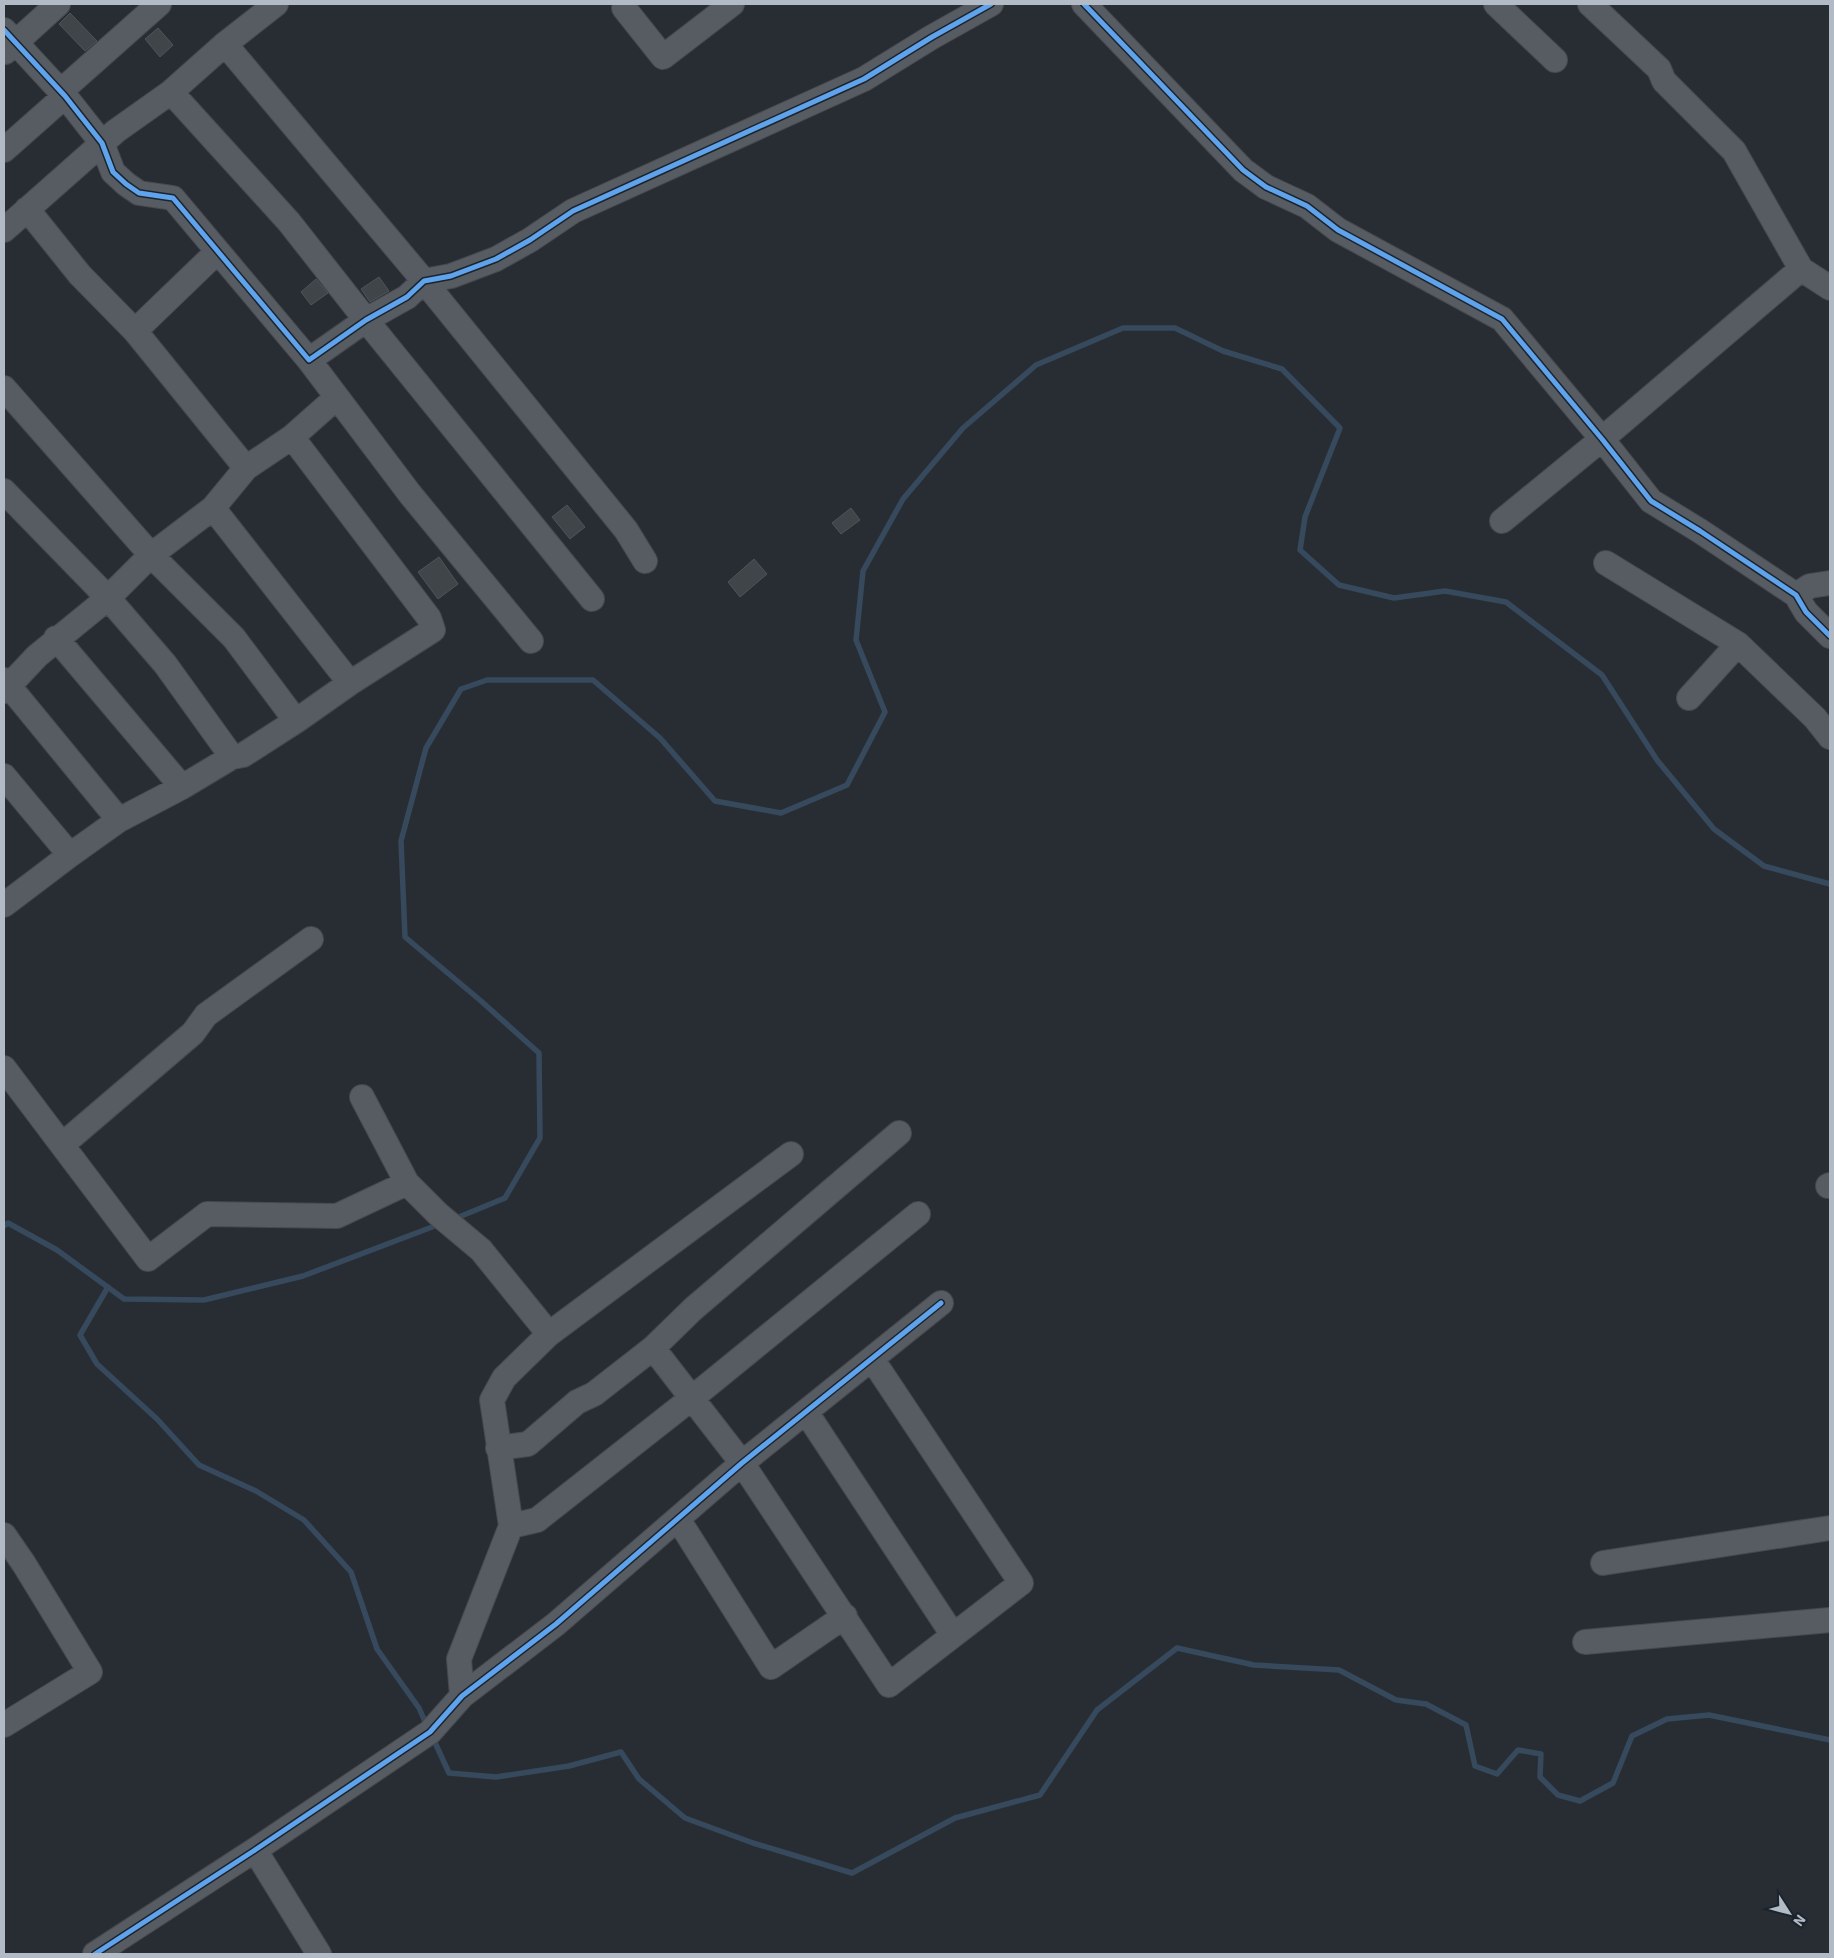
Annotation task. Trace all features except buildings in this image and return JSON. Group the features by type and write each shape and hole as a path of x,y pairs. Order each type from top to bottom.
{"street":[{"path":"58,4 8,41 63,93 102,143 113,172 119,178 139,193 173,198 309,360 410,494 531,641"},
{"path":"4,150 160,4"},
{"path":"4,230 102,143 171,92 225,44 276,4"},
{"path":"624,5 663,57 732,4"},
{"path":"309,360 366,320 407,296 424,281 451,276 496,260 573,211 864,80 932,37 991,4"},
{"path":"1084,4 1242,170 1266,187 1307,206 1338,230 1502,319 1651,501 1796,595 1806,612 1830,636"},
{"path":"1496,4 1555,60"},
{"path":"1590,4 1659,70 1664,80 1734,151 1801,268 1830,288"},
{"path":"225,44 424,281 626,530 644,561"},
{"path":"171,92 289,222 592,599"},
{"path":"27,209 80,276 135,331 246,468"},
{"path":"135,331 217,252"},
{"path":"1502,521 1602,439 1801,268"},
{"path":"4,388 151,555 234,638 296,721"},
{"path":"119,820 5,686 56,638 108,598 151,555 213,508 246,468 292,438 336,398"},
{"path":"4,905 70,854 119,820 182,787 232,757 244,754 433,630 429,618 292,438"},
{"path":"4,491 108,598 165,664 232,757"},
{"path":"213,508 350,683"},
{"path":"1606,563 1738,644 1815,718 1830,737"},
{"path":"1796,595 1810,586 1830,584"},
{"path":"56,638 182,787"},
{"path":"1689,698 1738,644"},
{"path":"4,776 70,854"},
{"path":"62,1145 193,1033 206,1016 311,939"},
{"path":"4,1068 148,1259 207,1214 337,1216 408,1183"},
{"path":"362,1097 408,1183 438,1214 481,1250 549,1334"},
{"path":"498,1448 528,1444 577,1402 594,1394 653,1348 693,1309 899,1133"},
{"path":"462,1696 459,1660 511,1526 492,1400 504,1378 549,1334 791,1154"},
{"path":"511,1526 538,1520 692,1398 918,1214"},
{"path":"95,1954 255,1850 430,1732 462,1696 556,1624 742,1463 941,1303"},
{"path":"653,1348 742,1463 889,1685 1021,1582 872,1359"},
{"path":"806,1412 953,1635"},
{"path":"678,1519 771,1667 845,1616"},
{"path":"1603,1563 1830,1528"},
{"path":"4,1535 24,1564 90,1672 4,1725"},
{"path":"1585,1642 1830,1620"},
{"path":"255,1850 318,1954"}],"waterway":[{"path":"454,1219 505,1198 540,1138 539,1053 405,937 401,841 426,748 461,689 487,680 593,680 660,738 715,801 781,813 847,785 885,712 856,640 863,571 903,499 963,428 1036,365 1123,328 1175,328 1223,351 1282,369 1340,428 1305,517 1300,550 1339,585 1394,598 1445,591 1506,602 1602,675 1657,760 1714,829 1764,866 1830,884"},
{"path":"4,1226 8,1223 57,1250 124,1299 204,1300 303,1276 440,1224"},
{"path":"108,1287 80,1335 97,1364 157,1419 199,1465 256,1491 304,1520 351,1572 377,1649 419,1708 427,1726"},
{"path":"432,1736 449,1773 496,1777 569,1766 621,1752 639,1779 685,1818 753,1843 852,1873 955,1818 1040,1795 1097,1710 1177,1648 1254,1665 1339,1670 1396,1700 1426,1704 1466,1725 1475,1766 1497,1774 1518,1750 1541,1754 1540,1777 1558,1795 1580,1801 1613,1783 1632,1736 1667,1719 1709,1715 1830,1740"}],"cycle path":[{"path":"4,30 65,96 102,143 113,172 139,193 173,198 309,360 366,320 407,297 424,281 451,276 496,259 530,240 573,211 864,79 932,37 991,4"},
{"path":"1084,4 1243,170 1266,187 1307,206 1338,230 1502,319 1651,501 1796,595 1806,612 1830,636"},
{"path":"95,1954 255,1850 430,1732 462,1696 556,1624 742,1463 941,1303"}]}
